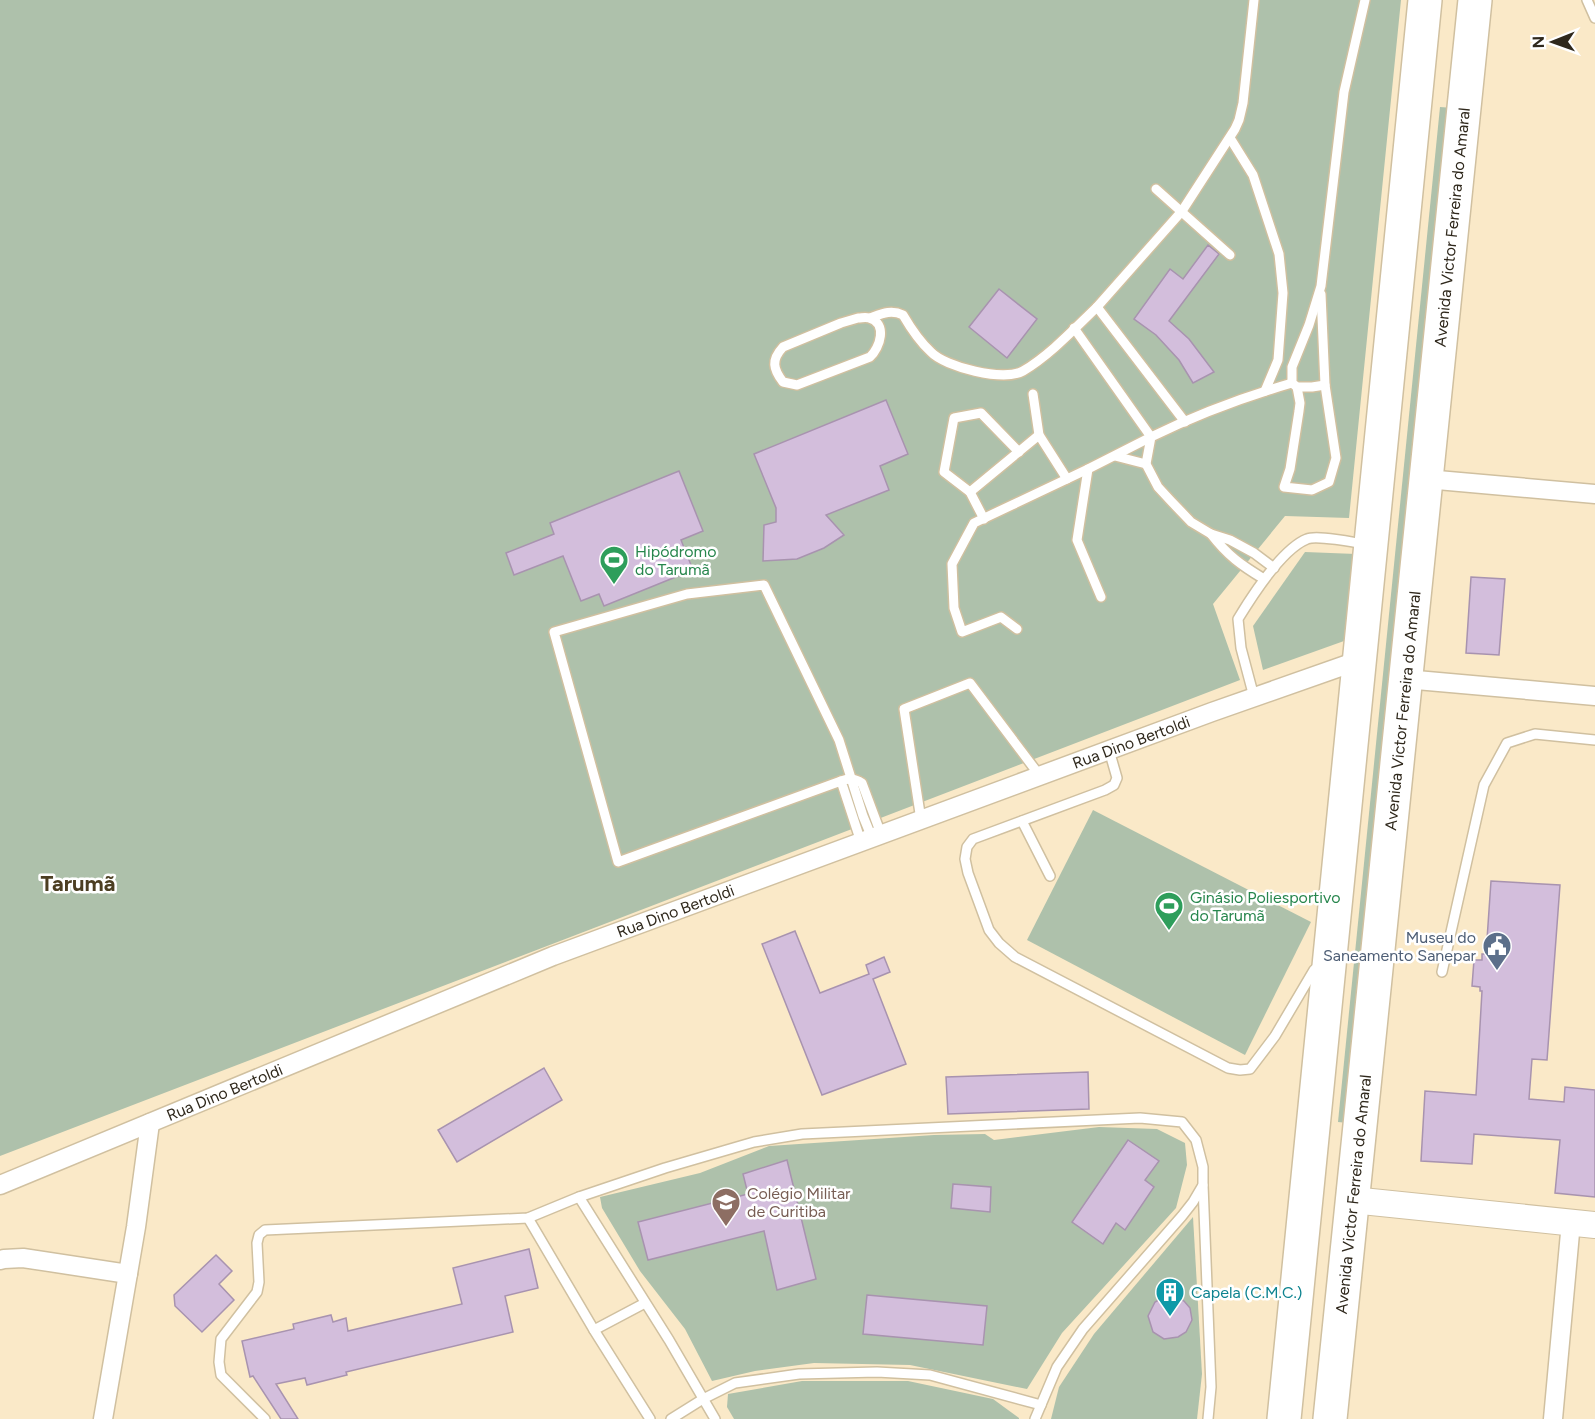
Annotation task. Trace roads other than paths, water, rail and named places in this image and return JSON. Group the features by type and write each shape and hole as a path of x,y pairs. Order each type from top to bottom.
{"highway":[{"path":"1284,1419 1425,0"},
{"name":"Avenida Victor Ferreira do Amaral","path":"1330,1419 1475,0"},
{"path":"1421,36 1431,49 1446,54 1462,50 1470,40"},
{"path":"1416,97 1427,87 1443,84 1455,89 1464,102"},
{"path":"1298,1279 1306,1291 1318,1297 1332,1296 1343,1287"},
{"path":"1291,1348 1300,1340 1314,1336 1328,1341 1337,1353"}],"street":[{"path":"1426,479 1595,494"},
{"name":"Rua Dino Bertoldi","path":"0,1185 553,956 1359,660"},
{"path":"1406,679 1595,696"},
{"path":"103,1419 136,1227 150,1123"},
{"path":"1352,1200 1583,1223 1553,1419"},
{"path":"0,1260 23,1258 128,1274"}],"lane":[{"path":"870,318 877,323 880,342 876,352 870,357 797,385 783,382 776,374 774,364 777,354 783,347 841,323 897,311 903,315 932,354 960,368 996,375 1021,373 1046,354 1096,307 1182,211 1230,138 1239,120 1243,103 1254,0"},
{"path":"1321,286 1309,325 1292,367 1300,403 1290,468 1284,487 1312,490 1329,482 1336,458 1325,385 1321,286 1344,92 1365,0"},
{"path":"1587,0 1595,18"},
{"path":"1230,138 1253,175 1279,254 1282,293 1278,360 1265,391"},
{"path":"1156,189 1230,255"},
{"path":"1096,307 1185,422"},
{"path":"1074,328 1151,437 1146,464 1158,487 1191,522 1211,534 1230,540 1274,568"},
{"path":"1017,629 1001,617 962,632 954,608 952,564 974,523 1185,422 1265,391 1295,385 1312,387 1325,385"},
{"path":"1033,394 1039,435 1067,479"},
{"path":"984,519 970,492 944,472 954,418 981,413 1019,452"},
{"path":"970,492 1039,435"},
{"path":"1115,456 1146,464"},
{"path":"1088,469 1077,540 1101,597"},
{"path":"1211,534 1232,558 1264,579"},
{"path":"1254,697 1241,648 1238,619 1264,579 1293,547 1309,538 1353,541 1371,546"},
{"path":"872,838 845,779 839,740 764,585 687,594 554,632 618,862 845,779 856,779 862,783 872,838"},
{"path":"921,820 904,709 970,683 1040,776"},
{"path":"1442,972 1484,785 1507,743 1535,734 1595,740"},
{"path":"1109,750 1117,778 1114,784 973,839 967,847 965,859 968,873 989,930 999,943 1015,957 1228,1068 1240,1070 1250,1069 1275,1036 1314,970 1330,955"},
{"path":"1022,821 1050,876"},
{"path":"265,1419 221,1375 219,1362 221,1340 257,1292 259,1282 257,1243 259,1234 265,1230 528,1218 579,1197 665,1168 754,1142 802,1134 1140,1118 1182,1122 1196,1140 1203,1167 1211,1387 1208,1419"},
{"path":"1035,1419 1057,1366 1083,1329 1182,1216 1203,1185"},
{"path":"579,1197 715,1419"},
{"path":"528,1218 650,1419"},
{"path":"594,1330 645,1303"},
{"path":"671,1419 735,1383 799,1374 878,1372 930,1375 1041,1405"}],"place":[{"name":"Hipódromo do Tarumã","path":"614,586"},
{"name":"Ginásio Poliesportivo do Tarumã","path":"1169,932"},
{"name":"Museu do Saneamento Sanepar","path":"1497,972"},
{"name":"Colégio Militar de Curitiba","path":"726,1228"},
{"name":"Capela (C.M.C.)","path":"1170,1318"}],"district":[{"name":"Tarumã","path":"78,883"}]}
